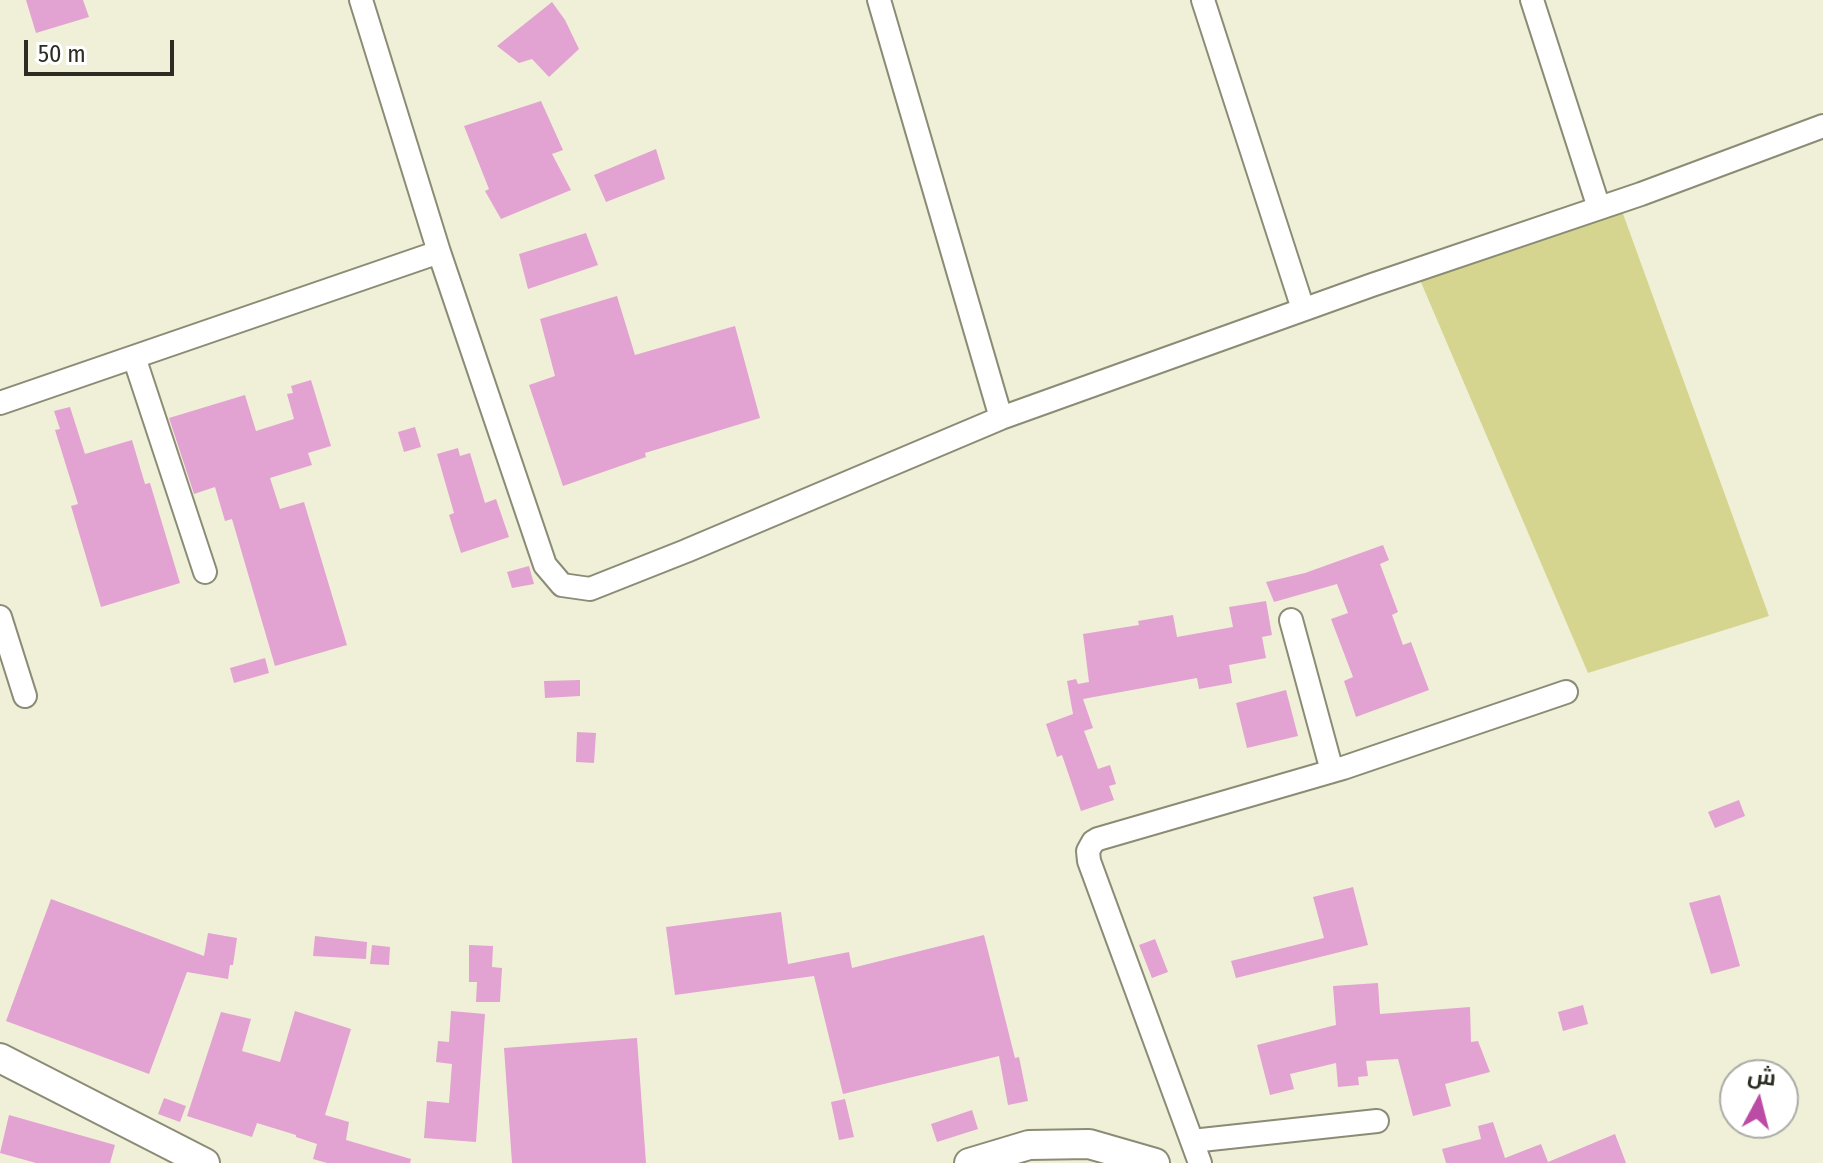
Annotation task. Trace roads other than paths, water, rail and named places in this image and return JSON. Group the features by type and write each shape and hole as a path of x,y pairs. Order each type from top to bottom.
{"street":[{"path":"361,0 439,252 545,565 562,585 590,589 1001,418 1823,126"},
{"path":"879,0 1001,418"},
{"path":"1203,0 1303,309"},
{"path":"1532,0 1599,208"},
{"path":"0,403 439,252"},
{"path":"134,357 205,572"},
{"path":"0,617 25,696"},
{"path":"1291,620 1332,771"},
{"path":"1200,1163 1089,861 1088,851 1093,842 1332,771 1566,692"},
{"path":"0,1058 205,1163"},
{"path":"1192,1141 1377,1121"},
{"path":"969,1163 1029,1145 1089,1144 1155,1163"}]}
